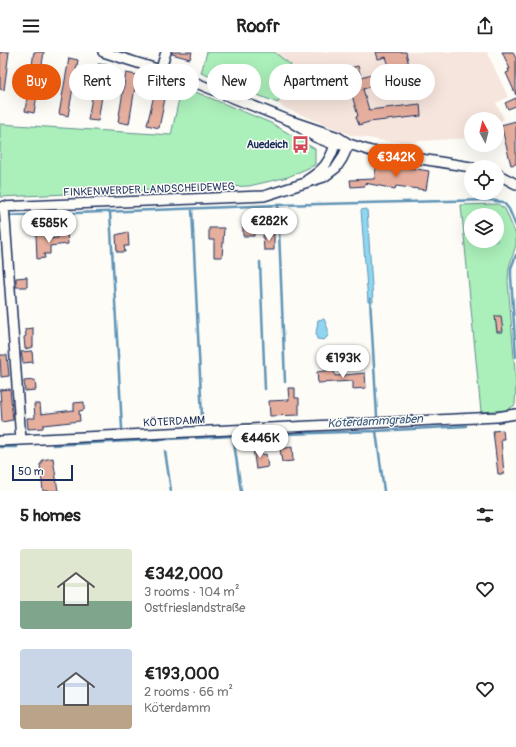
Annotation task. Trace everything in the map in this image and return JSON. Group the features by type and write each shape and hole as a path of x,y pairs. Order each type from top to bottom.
{"street":[{"path":"103,52 144,64"},
{"path":"162,64 166,52"},
{"path":"199,83 288,120 338,137 349,144 371,150 464,166"},
{"path":"288,120 303,130 335,145 349,144"},
{"name":"FINKENWERDER LANDSCHEIDEWEG","path":"3,212 264,196 324,178 342,159 349,144"},
{"name":"FINKENWERDER LANDSCHEIDEWEG","path":"297,186 315,175 326,165 335,145"},
{"path":"504,178 516,184"},
{"path":"3,212 21,440"},
{"name":"KÖTERDAMM","path":"0,441 497,417 516,414"}],"shaded area":[{"path":"274,52 487,52 508,97 496,103 500,112 464,112 464,138 403,142 384,141 351,135 282,107 278,103 279,100 362,100 362,64 290,64"}],"green space":[{"path":"207,52 274,52 290,64 269,64 269,99 261,96 261,64 207,64 207,75 201,73"},
{"path":"199,93 207,97 207,100 215,100 271,123 315,149 315,165 288,177 249,186 0,197 0,124 171,135 179,100 199,100"},
{"path":"270,100 279,100 278,103"},
{"path":"498,204 504,208 464,208 464,236 461,205"},
{"path":"504,208 516,235 516,245 509,267 508,281 516,384 515,405 507,410 481,412 465,248 504,248"}],"water":[{"path":"367,209 373,302 368,302 361,210"},
{"path":"324,319 328,329 328,336 324,340 317,339 316,334 318,320"}],"building":[{"path":"0,52 9,52 4,90 0,89"},
{"path":"34,52 44,52 42,64 32,64"},
{"path":"172,52 192,52 190,59 172,54"},
{"path":"376,52 406,52 409,64 388,64 386,57 378,59"},
{"path":"502,52 513,52 516,59 516,95 506,73 509,72 508,69 510,69"},
{"path":"69,58 78,60 77,64 69,64 69,100 71,100 68,116 59,114"},
{"path":"126,73 133,74 133,100 129,124 118,122 122,100 125,100"},
{"path":"370,75 370,87 363,89 369,110 420,104 421,116 369,122 359,125 353,100 362,100 362,77"},
{"path":"516,98 516,106 508,109 505,103"},
{"path":"27,100 36,100 34,113 25,111"},
{"path":"92,100 101,100 98,121 88,120"},
{"path":"153,100 165,100 159,128 147,125"},
{"path":"516,121 516,164 511,165 504,137 504,124"},
{"path":"377,163 429,171 426,190 396,186 395,189 365,183 365,186 351,187 350,180 374,179"},
{"path":"243,224 254,224 254,236 243,236"},
{"path":"209,228 224,228 222,257 214,257 214,240 209,240"},
{"path":"128,232 129,246 124,246 125,252 117,252 116,235"},
{"path":"45,233 45,239 58,238 57,234 67,233 68,244 50,246 50,254 44,254 45,258 37,259 36,234"},
{"path":"274,234 274,250 264,250 263,235"},
{"path":"27,277 27,287 16,287 16,278"},
{"path":"495,316 501,316 503,332 497,332"},
{"path":"33,328 33,347 25,349 25,329"},
{"path":"32,351 33,362 23,363 21,352"},
{"path":"0,355 7,355 9,376 1,377"},
{"path":"334,370 335,376 365,373 366,388 353,389 353,381 318,383 317,372"},
{"path":"35,380 36,390 25,391 24,381"},
{"path":"288,388 295,388 295,398 299,398 299,415 270,416 269,401 289,400"},
{"path":"10,389 13,420 2,422 0,390"},
{"path":"84,402 84,410 79,411 80,421 43,425 43,428 28,429 27,418 35,418 34,404 40,404 41,414 74,410 74,403"},
{"path":"503,430 504,439 501,439 504,474 498,474 493,431"},
{"path":"260,447 261,455 266,454 268,467 256,469 253,448"},
{"path":"292,447 293,461 282,462 280,449"},
{"path":"53,458 58,491 43,491 40,464 42,464 42,460"}],"waterway":[{"path":"0,216 278,205 489,200 503,202 509,209 516,226"},
{"path":"278,205 285,382"},
{"path":"192,209 202,417"},
{"path":"110,212 122,428"},
{"path":"516,255 511,268 516,357"},
{"path":"260,262 265,389"},
{"path":"370,299 377,416"},
{"name":"Köterdammgraben","path":"285,434 466,426"},
{"path":"376,431 384,491"},
{"name":"Köterdammgraben","path":"196,438 271,434"},
{"path":"233,436 241,491"},
{"name":"Köterdammgraben","path":"53,445 188,438"},
{"name":"Köterdammgraben","path":"0,447 17,447"},
{"path":"165,451 171,491"}],"place":[{"name":"Auedeich","path":"301,144"}]}
